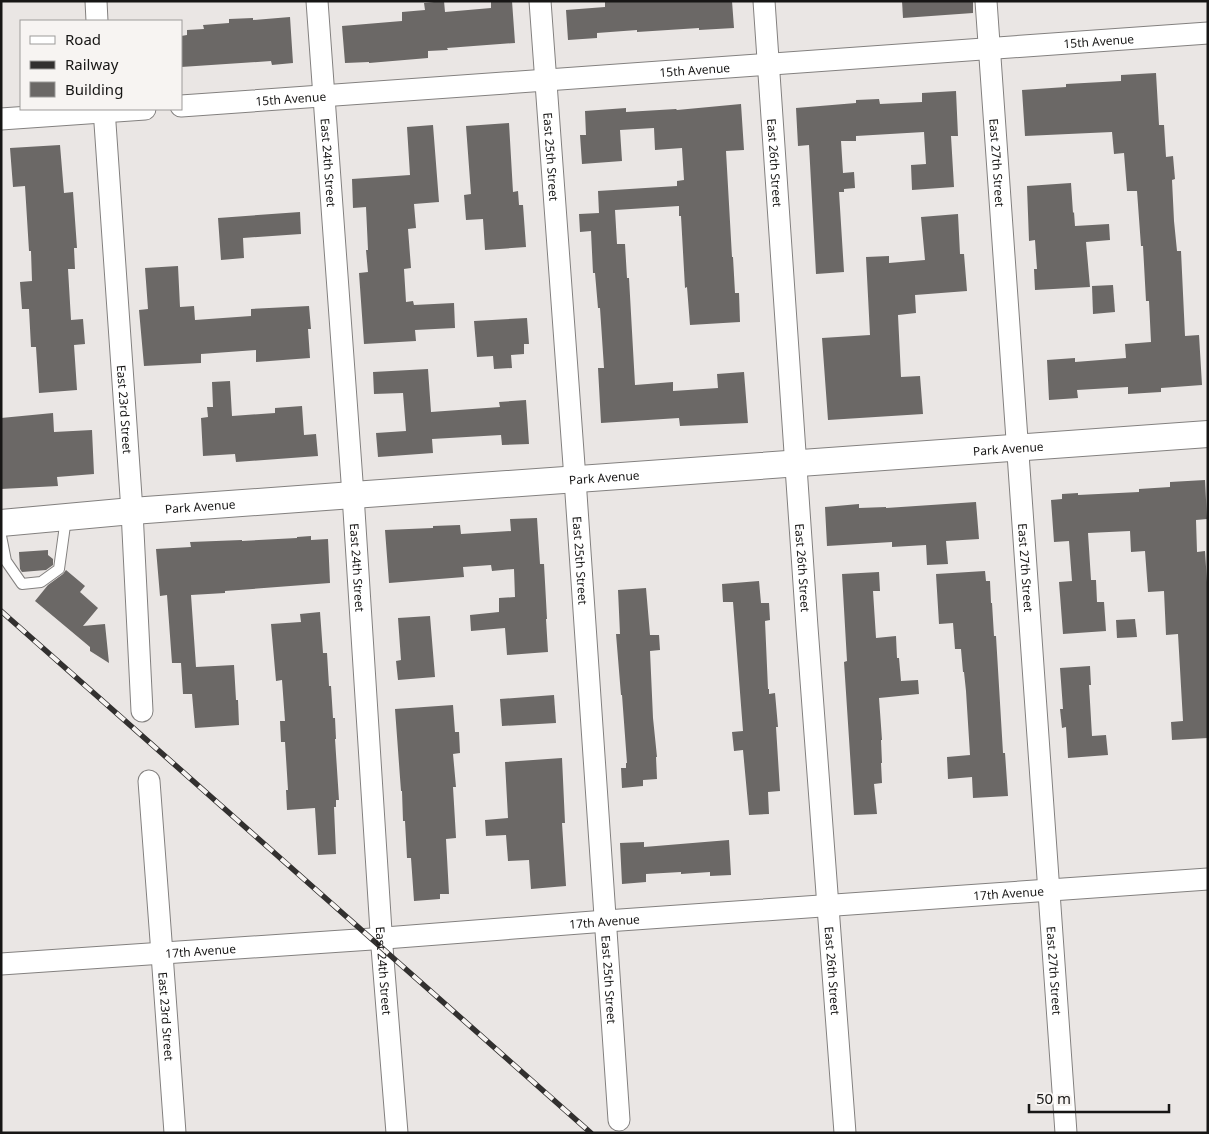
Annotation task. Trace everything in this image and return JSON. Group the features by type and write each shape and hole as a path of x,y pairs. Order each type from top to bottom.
{"street":[{"path":"96,1 97,20"},
{"name":"East 24th Street","path":"316,1 353,494 381,938 397,1133"},
{"name":"East 25th Street","path":"540,1 619,1120"},
{"name":"East 26th Street","path":"764,1 807,627 845,1133"},
{"name":"East 27th Street","path":"986,1 1066,1133"},
{"name":"15th Avenue","path":"182,106 1208,33"},
{"path":"1,119 104,110"},
{"name":"East 23rd Street","path":"104,110 132,511 142,711"},
{"name":"Park Avenue","path":"1,523 353,494 1208,434"},
{"name":"East 23rd Street","path":"148,781 175,1133"},
{"name":"17th Avenue","path":"1,964 1208,879"}],"lane":[{"path":"1,536 6,561 22,584 41,582 59,569 66,517"}],"building":[{"path":"444,1 445,12 491,8 491,1 512,1 515,43 428,51 428,58 345,63 342,26 402,21 402,12 425,10 424,3"},
{"path":"605,1 732,1 734,28 637,32 637,30 597,33 597,38 568,40 566,10 605,7"},
{"path":"902,1 973,1 973,13 903,18"},
{"path":"290,17 293,63 272,65 271,61 182,67 182,36 187,35 187,30 204,29 203,25 229,23 229,19 253,18 253,20"},
{"path":"1156,73 1159,125 1164,125 1166,157 1173,156 1175,179 1172,180 1174,221 1177,251 1181,251 1185,336 1199,335 1202,385 1161,388 1161,392 1128,394 1128,387 1077,390 1078,398 1049,400 1047,360 1075,358 1075,362 1126,358 1125,344 1151,342 1149,301 1146,301 1137,191 1127,191 1124,153 1114,154 1112,132 1025,136 1022,90 1066,87 1066,84 1121,81 1121,75"},
{"path":"956,91 958,136 951,136 954,187 912,190 911,165 926,164 924,132 856,136 856,141 841,141 843,173 854,172 855,188 844,189 844,192 839,192 844,272 816,274 809,145 798,146 796,108 856,103 856,100 879,99 880,104 922,102 922,93"},
{"path":"741,104 744,150 726,151 732,257 735,293 739,293 740,322 690,325 687,287 685,288 679,206 615,210 617,244 625,244 627,278 629,278 635,385 673,382 673,391 718,388 717,374 744,372 748,423 680,426 679,418 601,423 598,368 604,368 600,308 598,308 595,273 593,273 591,231 580,232 579,214 599,213 598,191 677,186 677,181 684,180 682,148 655,150 654,128 620,130 622,161 582,164 580,135 586,135 585,111 626,108 626,112 677,110"},
{"path":"509,123 513,192 518,191 519,205 523,205 526,247 485,250 483,219 466,220 464,195 471,194 466,126"},
{"path":"433,125 439,202 414,204 416,228 408,229 411,268 404,269 406,302 413,301 414,305 454,303 455,328 415,330 416,341 364,344 359,273 368,272 366,207 353,208 352,179 410,175 407,127"},
{"path":"60,145 64,193 73,192 77,248 74,248 75,269 68,269 71,320 83,319 85,344 74,345 77,390 39,393 36,347 31,347 29,309 22,309 20,282 32,281 25,186 13,187 10,148"},
{"path":"1071,183 1075,226 1109,224 1110,240 1086,242 1090,287 1035,290 1034,269 1037,269 1035,240 1029,241 1027,186"},
{"path":"300,212 301,234 243,238 244,258 221,260 218,218"},
{"path":"958,214 960,254 964,254 967,291 915,295 916,313 898,315 901,377 920,376 923,414 828,420 822,338 870,335 866,257 889,256 889,263 925,260 921,217"},
{"path":"178,266 180,307 194,306 195,320 251,316 251,309 309,306 311,329 308,329 310,358 256,362 256,350 201,354 201,363 144,366 139,310 148,309 145,268"},
{"path":"1113,285 1115,312 1093,314 1092,286"},
{"path":"527,318 529,344 524,344 524,354 511,355 512,368 494,369 493,356 477,357 474,321"},
{"path":"428,369 431,412 500,407 499,402 526,400 529,444 502,445 501,435 432,439 433,453 378,457 376,433 406,431 403,393 374,394 373,372"},
{"path":"230,381 232,416 275,413 275,408 302,406 304,435 316,434 318,456 236,462 235,454 203,456 201,418 208,417 207,407 213,407 212,382"},
{"path":"53,413 54,432 92,430 94,474 57,477 58,486 1,489 1,418"},
{"path":"1205,480 1207,519 1196,520 1197,552 1205,551 1208,598 1208,738 1172,740 1171,722 1183,721 1178,634 1166,635 1164,591 1148,592 1145,551 1131,552 1130,531 1088,533 1091,580 1096,580 1097,602 1104,602 1106,631 1063,634 1059,582 1072,581 1069,541 1054,542 1051,500 1062,499 1062,494 1139,492 1139,489 1170,487 1170,482"},
{"path":"976,502 979,539 946,541 948,564 927,565 926,545 892,547 892,542 827,546 825,507 859,504 859,508 886,508"},
{"path":"537,518 540,564 544,564 548,652 507,655 505,628 471,631 470,615 499,612 499,598 515,597 514,569 492,571 491,565 463,567 464,577 389,583 385,530 460,525 461,534 511,531 510,519"},
{"path":"311,536 311,540 328,539 330,583 191,595 196,667 234,665 239,725 195,728 192,694 183,694 181,663 172,663 167,595 160,596 156,549 191,547 190,542 242,541"},
{"path":"48,550 48,555 53,559 53,565 46,570 22,572 20,569 19,552"},
{"path":"66,570 85,586 80,592 98,608 83,626 105,624 109,663 90,651 90,647 35,601 48,585"},
{"path":"985,571 986,581 990,581 994,636 996,636 1003,753 1005,753 1008,796 973,798 972,777 948,779 947,757 970,755 961,649 955,649 953,623 939,624 936,574"},
{"path":"879,572 880,591 873,591 876,638 896,636 901,681 918,680 919,694 879,698 882,740 882,783 874,784 877,814 854,815 844,662 847,661 842,574"},
{"path":"759,581 761,603 769,603 770,620 765,621 768,689 769,694 775,693 780,791 768,792 769,814 749,815 743,750 734,751 732,732 743,731 733,602 723,602 722,584"},
{"path":"646,588 650,635 659,635 660,650 650,651 657,779 643,780 643,786 622,788 621,768 626,768 627,763 616,634 620,634 618,590"},
{"path":"320,612 323,653 327,653 329,686 331,686 333,718 335,718 339,800 336,800 336,807 334,807 336,854 318,855 315,808 287,810 286,790 288,790 285,742 281,742 280,721 285,721 282,680 276,681 271,624 301,622 300,614"},
{"path":"430,616 435,677 398,680 396,661 401,660 398,618"},
{"path":"1135,619 1137,637 1117,638 1116,620"},
{"path":"1090,666 1091,685 1089,685 1092,736 1106,735 1108,755 1068,758 1066,727 1062,728 1060,709 1063,709 1060,668"},
{"path":"554,695 556,723 502,726 500,699"},
{"path":"453,705 455,732 459,732 460,753 453,754 456,787 453,787 456,838 446,839 449,894 440,894 440,899 414,901 411,858 407,858 405,821 403,821 395,709"},
{"path":"562,758 565,823 562,823 566,886 531,889 529,860 508,861 506,835 486,836 485,820 508,818 505,762"},
{"path":"729,840 731,875 710,876 710,872 646,874 646,882 622,884 620,843 644,842 644,847"}],"railway":[{"path":"1,611 591,1133"}]}
